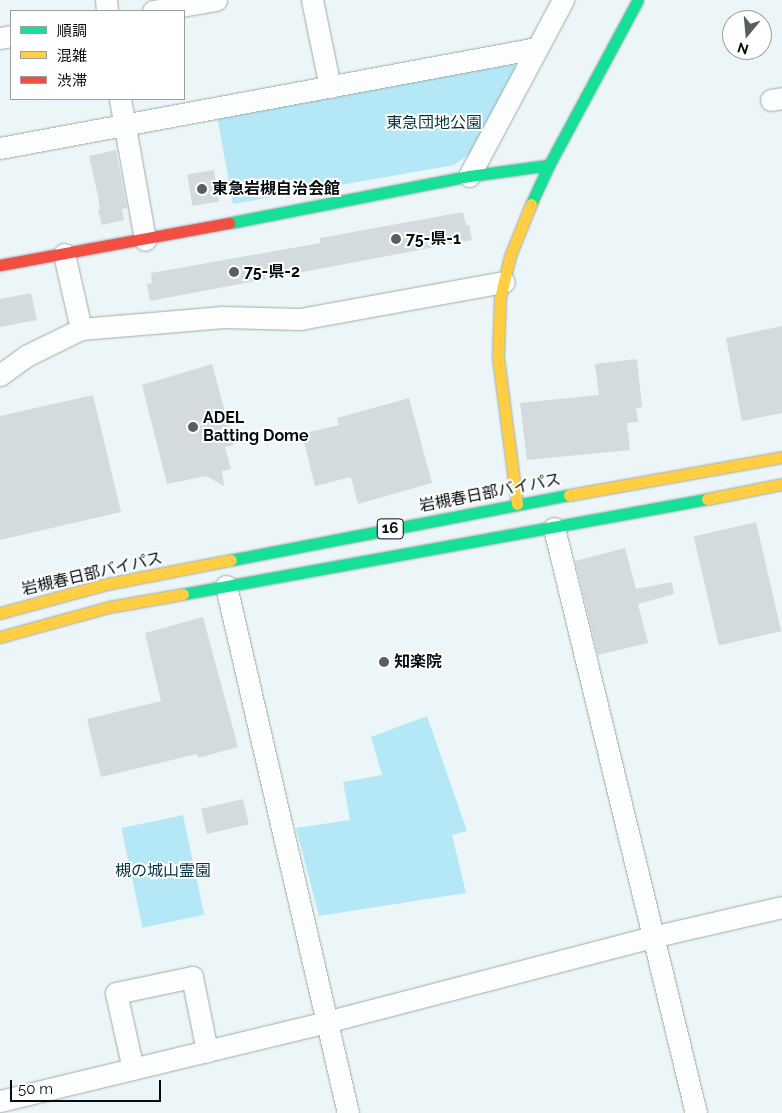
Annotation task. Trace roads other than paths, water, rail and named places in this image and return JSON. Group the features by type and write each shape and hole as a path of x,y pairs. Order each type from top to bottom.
{"main road":[{"path":"517,504 498,357 500,298 524,219 549,165 638,0"},
{"path":"0,265 144,240 468,176 549,165"},
{"name":"岩槻春日部バイパス","path":"0,613 107,584 517,504 782,457"},
{"name":"16","path":"0,637 110,607 554,528 782,484"}],"street":[{"path":"159,10 216,0"},
{"path":"312,0 330,87"},
{"path":"468,176 563,0"},
{"path":"0,148 538,48"},
{"path":"120,100 144,240"},
{"path":"64,254 81,329"},
{"path":"0,375 26,356 81,329 223,317 300,318 504,282"},
{"path":"554,528 696,1113"},
{"path":"226,586 348,1113"},
{"path":"0,1101 326,1022 652,937 782,907"},
{"path":"133,1069 116,993 192,977 207,1051"}],"place":[{"name":"東急岩槻自治会館","path":"202,189"},
{"name":"75-県-1","path":"396,239"},
{"name":"75-県-2","path":"234,272"},
{"name":"ADEL Batting Dome","path":"193,427"},
{"name":"知楽院","path":"384,662"}],"park label":[{"name":"東急団地公園","path":"434,123"},
{"name":"槻の城山霊園","path":"163,871"}]}
